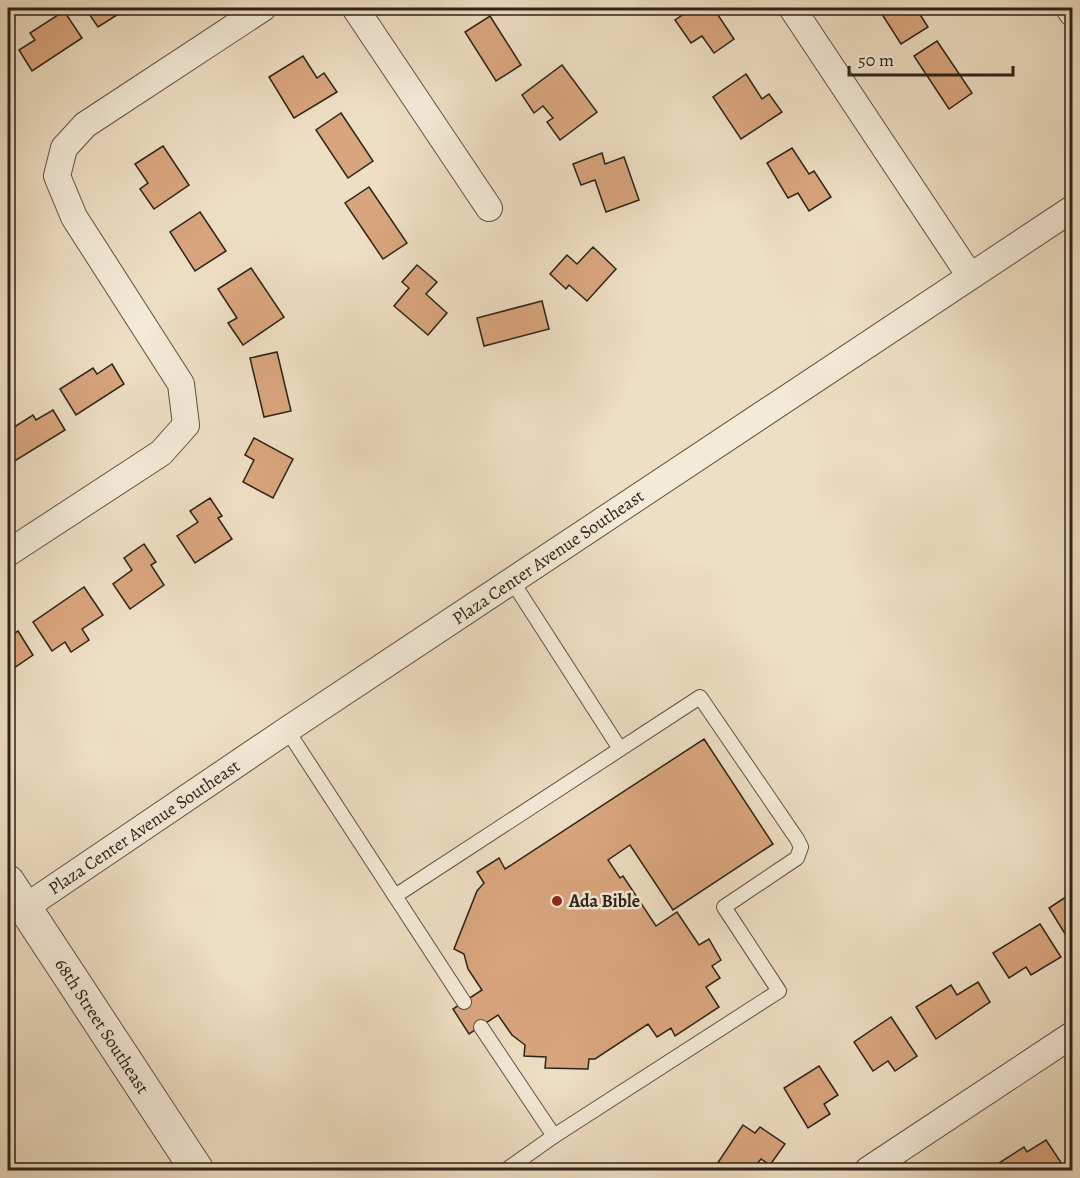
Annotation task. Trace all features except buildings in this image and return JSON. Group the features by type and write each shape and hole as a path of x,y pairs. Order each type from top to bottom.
{"street":[{"path":"8,553 161,453 186,425 181,384 74,217 57,176 64,148 85,125 263,8"},
{"path":"355,8 489,208"},
{"path":"792,8 970,276"},
{"name":"Plaza Center Avenue Southeast","path":"16,895 287,730 1072,209"},
{"name":"68th Street Southeast","path":"16,895 197,1170"},
{"path":"868,1170 1072,1035"}],"lane":[{"path":"512,581 620,749"},
{"path":"395,896 700,697 801,847 797,858 724,907 779,991 506,1170"},
{"path":"287,730 464,1002"},
{"path":"480,1027 554,1137"}],"place":[{"name":"Ada Bible","path":"557,901"}]}
